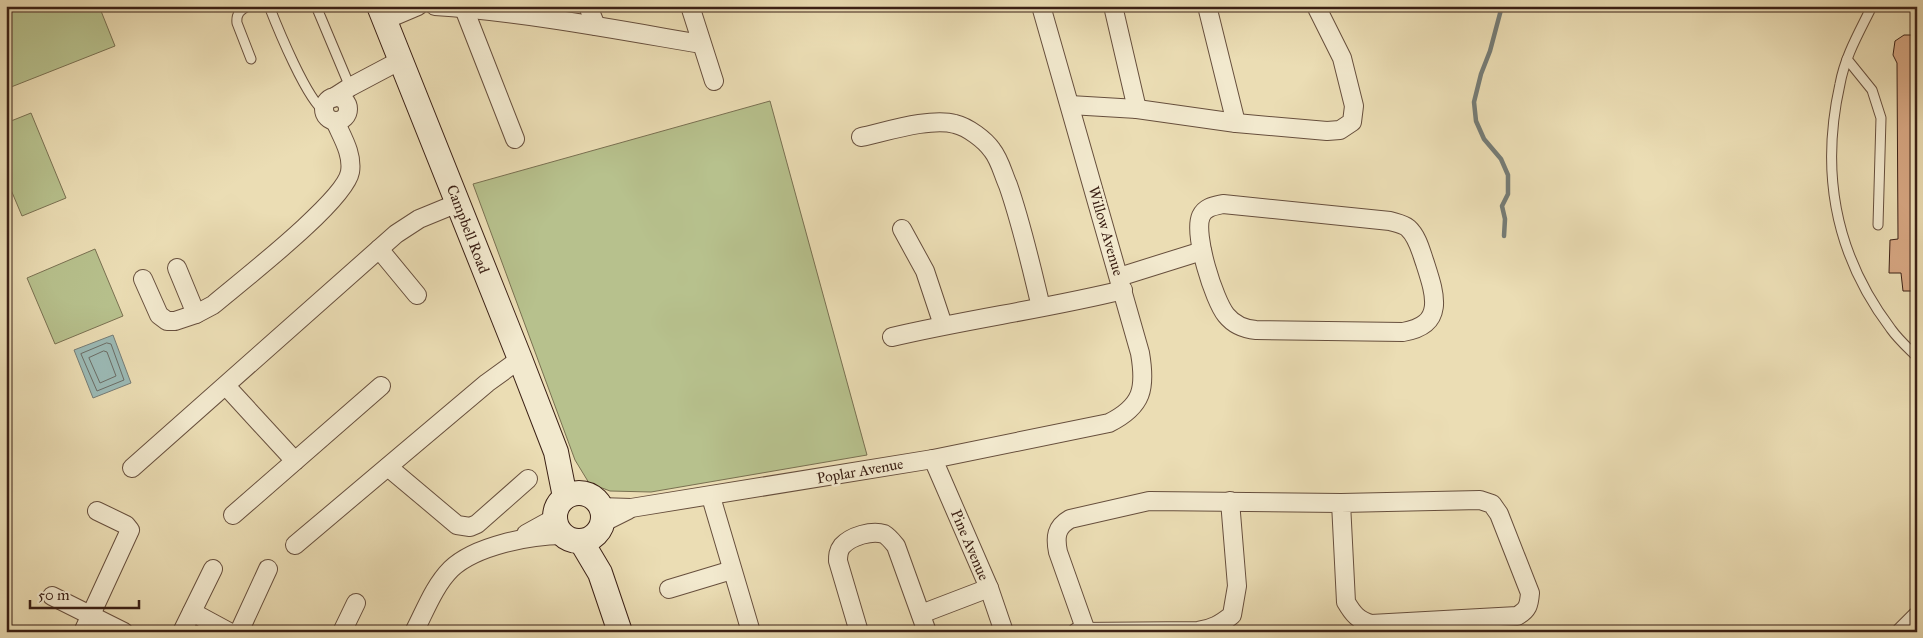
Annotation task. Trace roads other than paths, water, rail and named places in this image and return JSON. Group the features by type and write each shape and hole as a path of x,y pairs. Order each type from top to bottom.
{"street":[{"path":"382,13 418,6"},
{"path":"434,6 463,7 596,26 701,44"},
{"path":"588,6 596,26"},
{"path":"690,6 714,81"},
{"name":"Willow Avenue","path":"1041,6 1121,284 1144,374 1143,388 1140,396 1128,411 1109,423 1089,428"},
{"path":"1112,6 1137,108"},
{"path":"1206,6 1236,123"},
{"path":"1070,105 1137,108 1236,123 1327,131 1340,130 1352,122 1354,106 1342,58 1316,6"},
{"path":"463,7 515,139"},
{"name":"Campbell Road","path":"382,13 520,358 572,495"},
{"path":"337,111 403,66"},
{"path":"142,279 159,315 163,319 176,321 196,314 213,305 331,202 340,191 350,173 350,159 337,111 350,87 403,66"},
{"path":"861,137 922,124 942,122 955,124 969,131 986,144 992,150 1001,166 1014,205 1041,307"},
{"path":"132,468 400,231 419,219 458,203"},
{"path":"1223,204 1390,221 1408,228 1418,244 1434,290 1434,312 1431,318 1413,331 1247,329 1233,322 1221,307 1202,252 1198,225 1201,216 1213,206 1223,204"},
{"path":"902,229 925,271 942,325"},
{"path":"378,249 417,295"},
{"path":"892,337 942,325 1041,307 1121,284 1202,252"},
{"path":"177,268 196,314"},
{"path":"295,546 487,383 520,358"},
{"path":"226,386 295,461"},
{"path":"233,516 381,386"},
{"name":"Poplar Avenue","path":"414,632 436,589 450,570 466,558 520,538 583,526 630,508 933,459 1089,428"},
{"name":"Pine Avenue","path":"933,459 989,588 1004,632"},
{"path":"388,467 447,517 463,527 477,524 528,479"},
{"path":"583,526 591,496 572,495 558,506 583,526 620,632"},
{"path":"711,496 751,632"},
{"path":"1230,501 1237,586 1232,615 1222,624 1211,629 1198,631 1082,631 1056,540 1056,533 1064,522 1070,519 1149,501 1230,501 1342,502 1480,500 1492,504 1500,514 1530,593 1529,605 1526,611 1517,616 1371,624 1360,620 1352,613 1346,602 1342,502"},
{"path":"83,632 130,530 126,525 97,511"},
{"path":"859,632 838,561 838,552 852,538 871,533 882,533 889,537 896,546 927,632"},
{"path":"182,632 214,569"},
{"path":"239,632 268,569"},
{"path":"669,589 732,570"},
{"path":"921,614 989,588"},
{"path":"52,596 124,632"},
{"path":"342,632 356,603"},
{"path":"192,612 229,632"},
{"path":"1901,632 1917,616"}],"lane":[{"path":"248,6 240,11 237,22 250,59"},
{"path":"269,6 304,84 317,106 337,111"},
{"path":"316,6 350,87"},
{"path":"1872,6 1847,58 1840,83 1831,139 1833,190 1843,239 1856,271 1891,330 1917,357"},
{"path":"1847,58 1872,90 1881,118 1878,225"}],"water":[{"path":"113,335 131,383 93,398 74,350"}],"waterway":[{"path":"1502,6 1474,102 1476,121 1484,139 1501,159 1508,175 1508,194 1502,206 1505,219 1504,236"}]}
